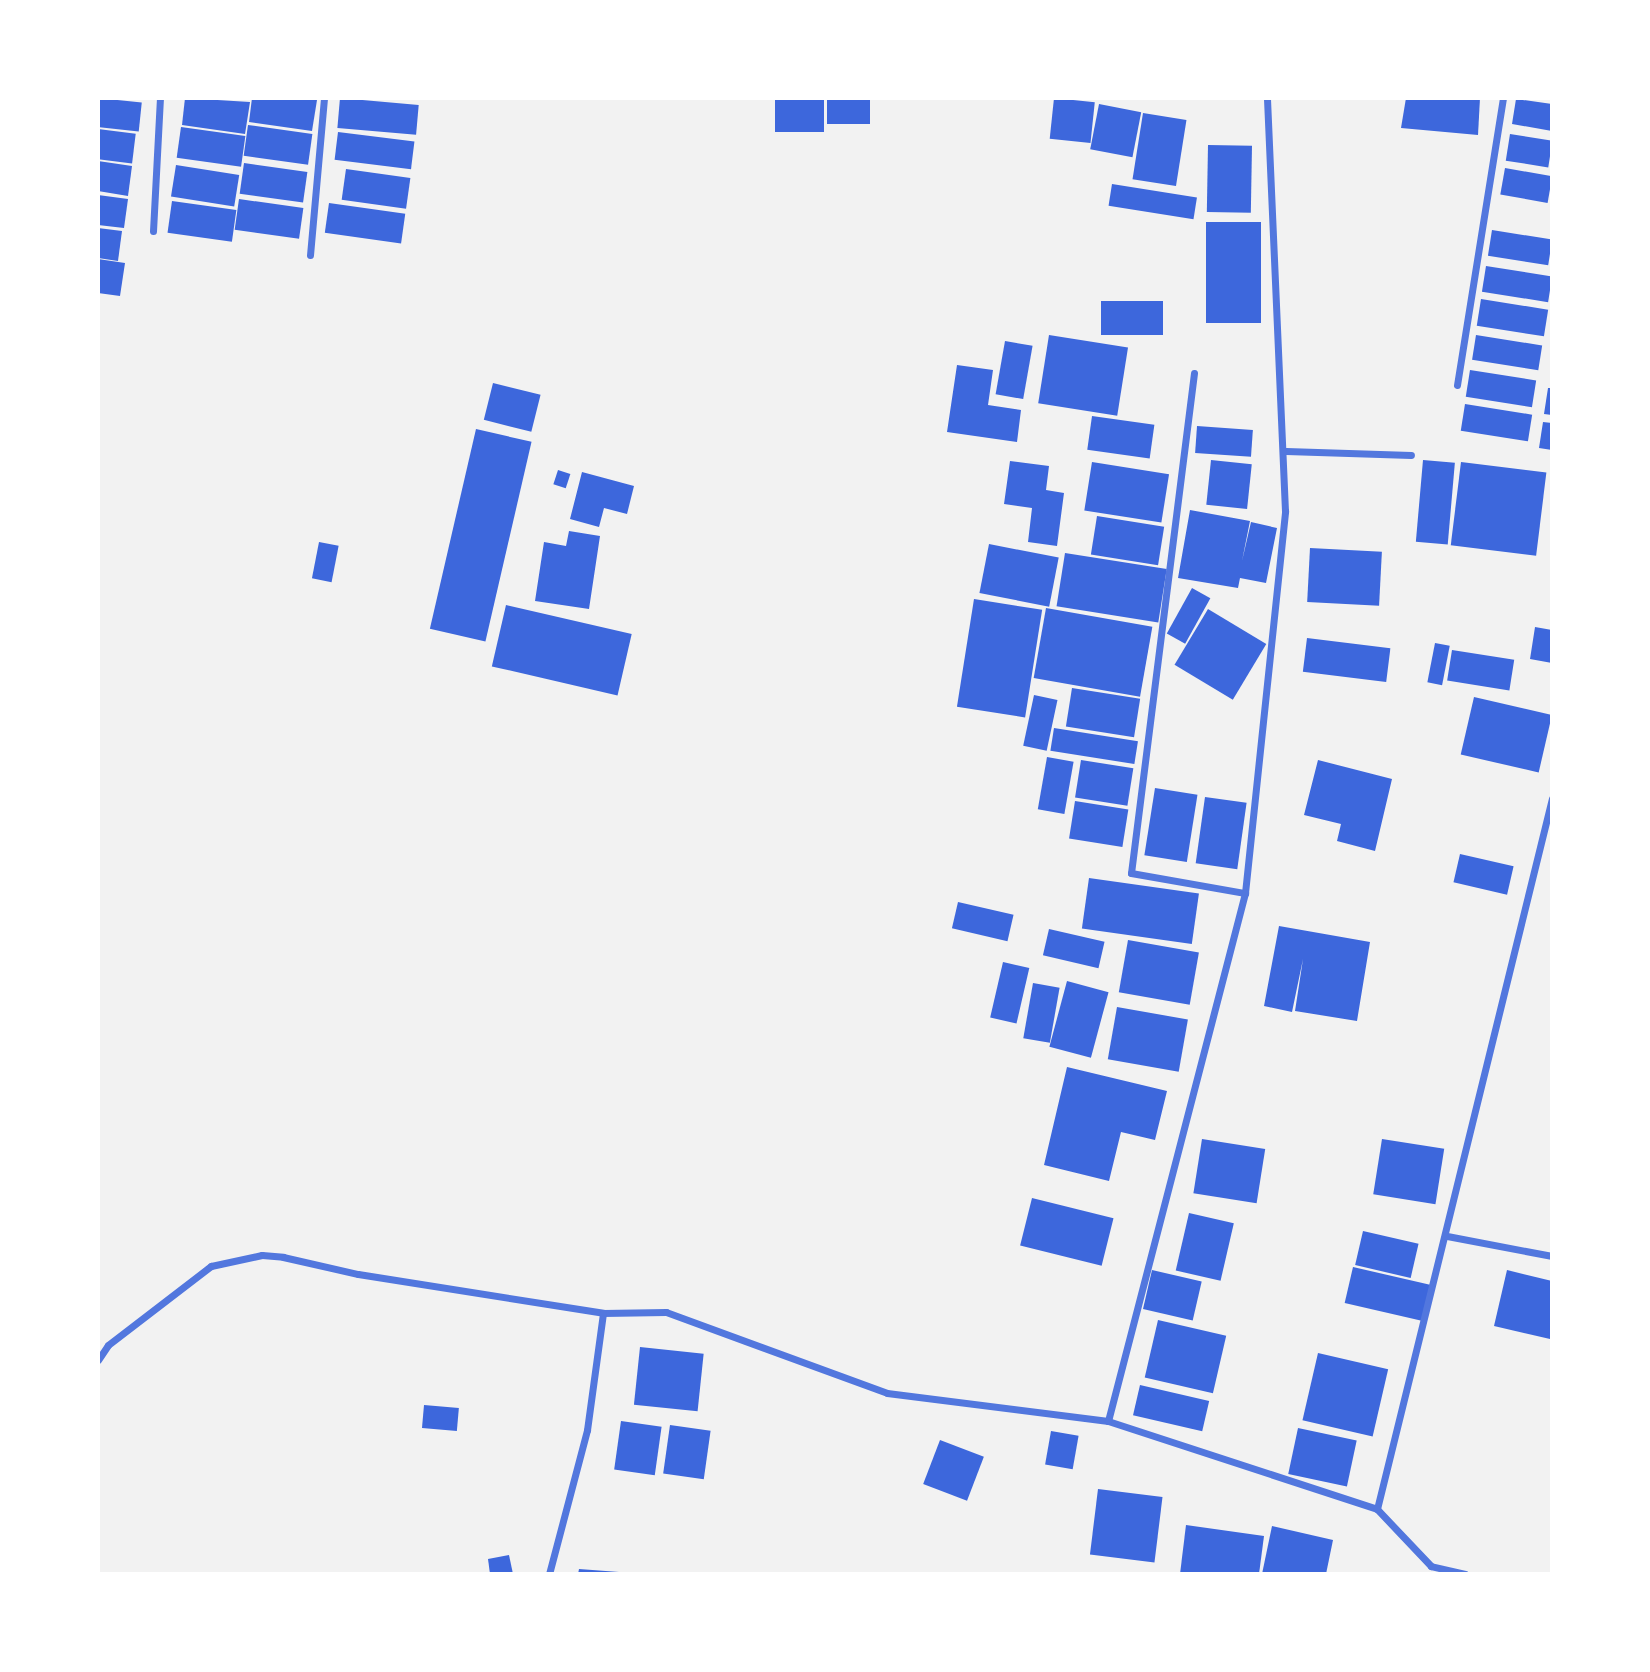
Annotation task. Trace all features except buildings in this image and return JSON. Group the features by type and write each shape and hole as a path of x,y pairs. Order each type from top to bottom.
{"street":[{"path":"153,231 160,98"},
{"path":"310,255 324,98"},
{"path":"1108,1422 1245,893 1285,511 1286,451 1266,98"},
{"path":"1457,384 1503,98"},
{"path":"1194,373 1131,873 1245,893"},
{"path":"1286,451 1411,455"},
{"path":"1377,1510 1447,1236 1552,798"},
{"path":"1447,1236 1552,1256"},
{"path":"98,1360 107,1345 212,1266 262,1255 603,1313 666,1312 887,1393 1108,1422 1377,1510 1430,1570 1465,1574"},
{"path":"550,1574 587,1430 603,1313"}]}
